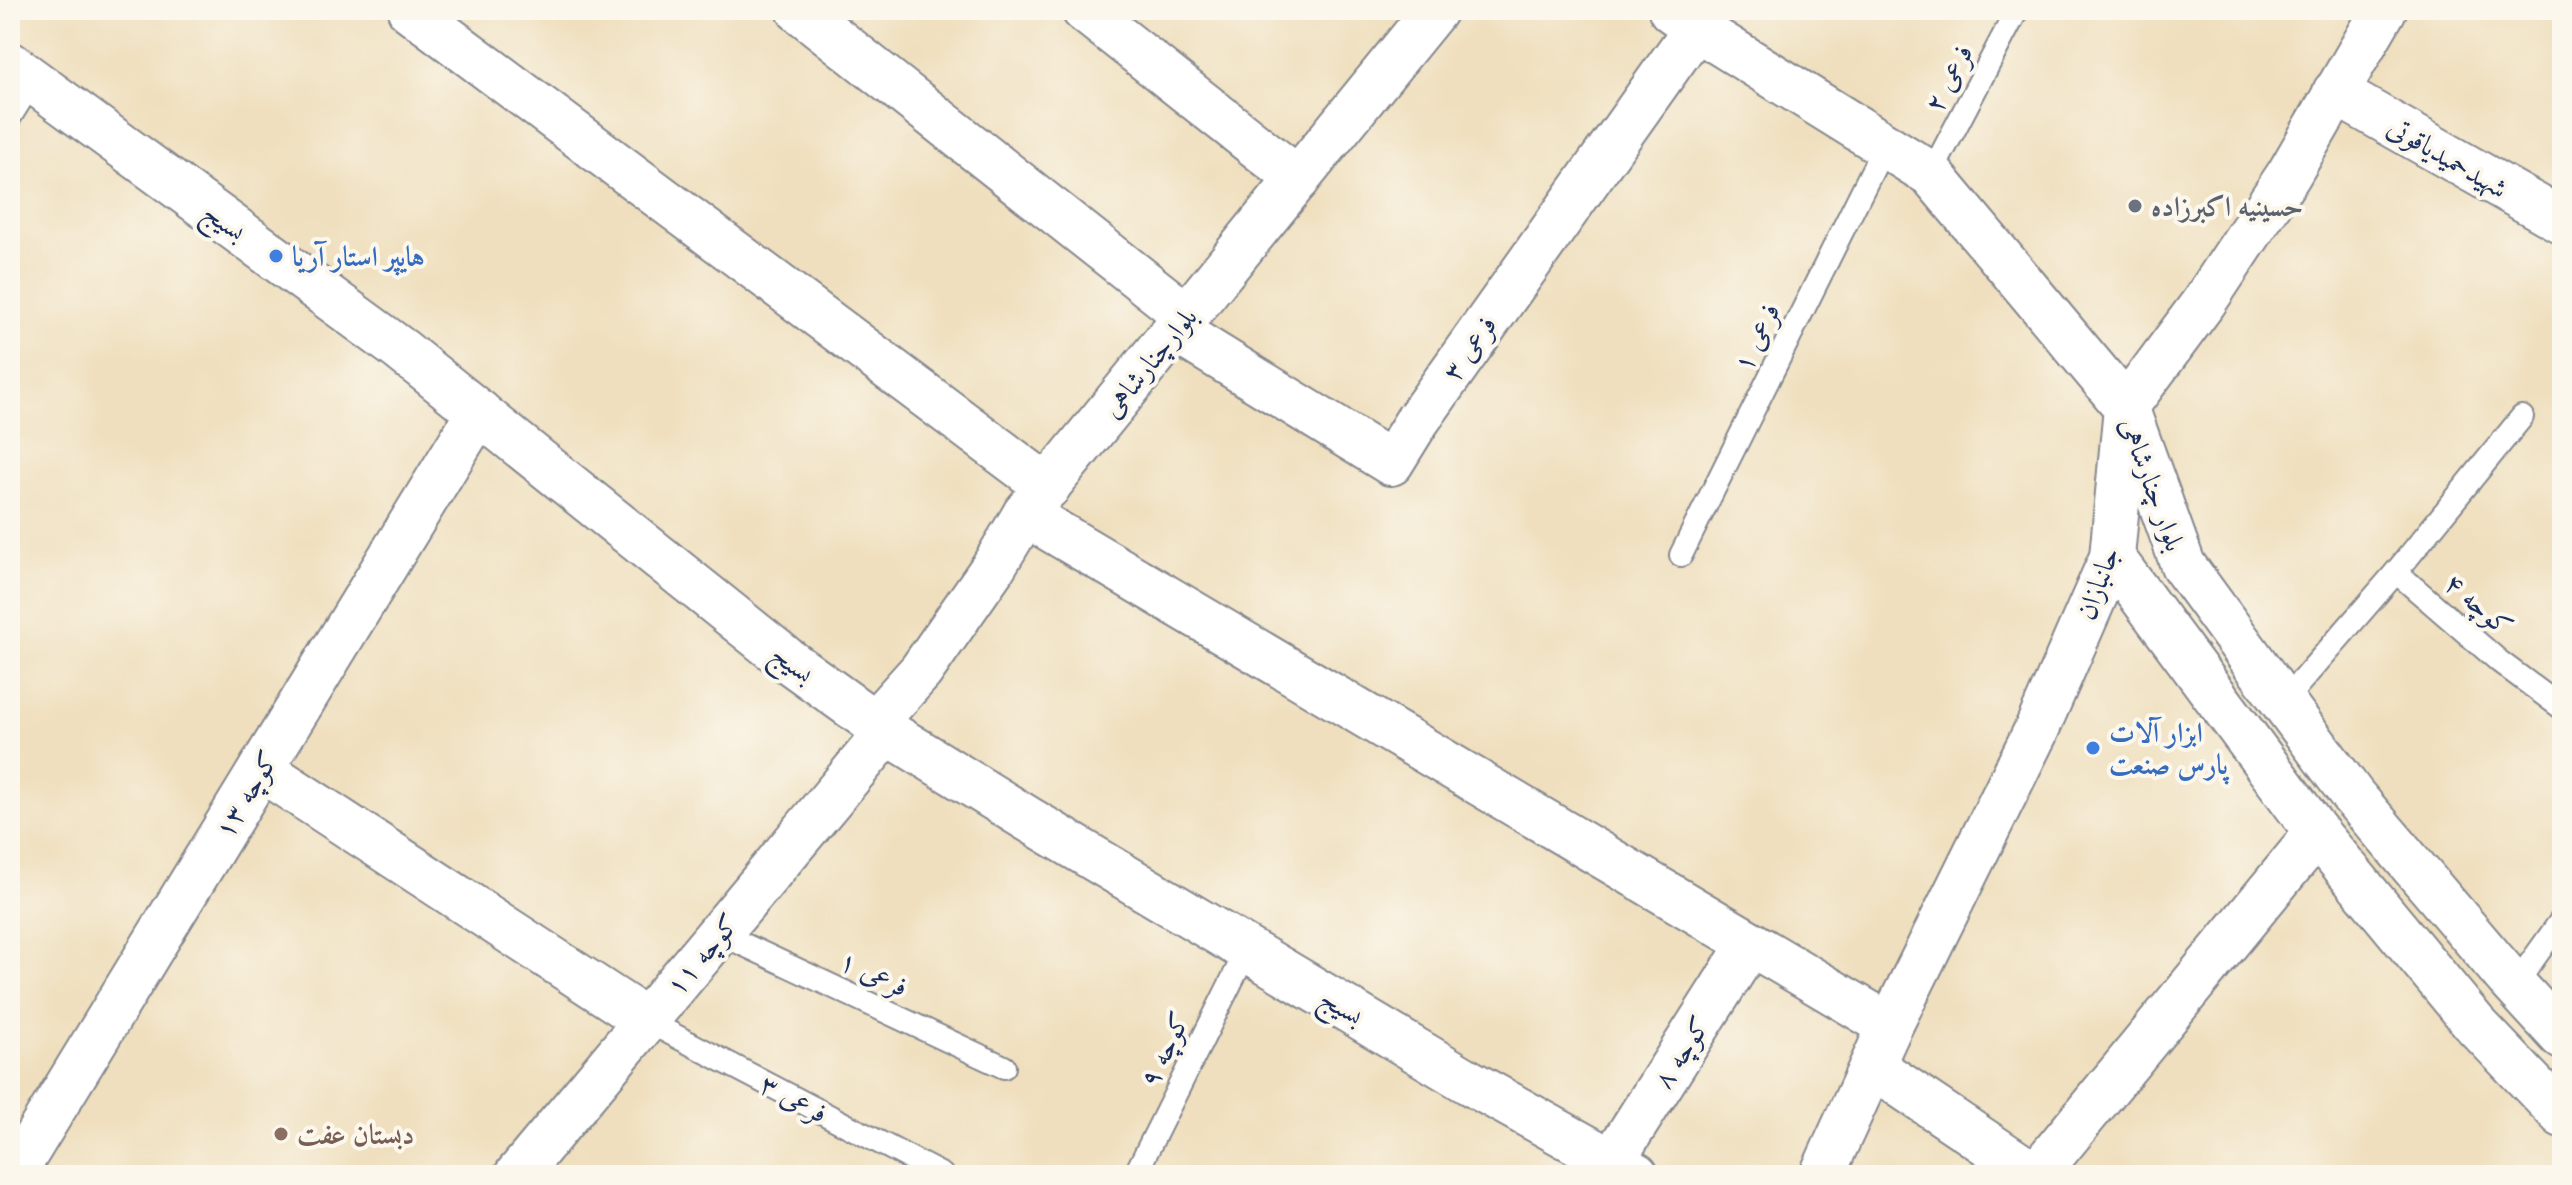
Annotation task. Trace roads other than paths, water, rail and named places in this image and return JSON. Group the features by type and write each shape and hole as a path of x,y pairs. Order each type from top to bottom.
{"street":[{"path":"410,10 1037,501 1750,944 1890,1026"},
{"path":"799,10 1181,323"},
{"path":"1084,10 1298,179"},
{"name":"بلوارچنارشاهی","path":"881,727 1037,501 1435,10"},
{"path":"2126,407 2204,302 2289,174 2384,10"},
{"name":"فرعی ۳","path":"1181,323 1391,463 1683,19"},
{"name":"بلوار چنارشاهی","path":"1683,19 1931,174 2126,407 2183,565 2283,702 2353,796 2511,982 2562,1037"},
{"name":"بسیج","path":"21,72 401,350 786,659 881,727 1247,950 1618,1170"},
{"name":"شهیدحمیدیاقوتی","path":"2335,92 2562,221"},
{"name":"جانبازان","path":"1822,1175 1890,1026 2036,731 2112,557 2126,407"},
{"name":"کوچه ۱۳","path":"13,1175 479,412"},
{"name":"بلوار چنارشاهی","path":"2112,557 2317,833 2475,1024 2562,1115"},
{"name":"کوچه ۱۱","path":"517,1175 719,933 881,727"},
{"path":"261,769 647,1021"},
{"path":"1872,1066 2035,1175 2317,833 2353,796"},
{"name":"کوچه ۸","path":"1618,1170 1750,944"},
{"path":"2475,1024 2511,982"}],"lane":[{"name":"فرعی ۲","path":"1931,174 2017,10"},
{"path":"10,117 21,72"},
{"name":"فرعی ۱","path":"1681,555 1885,145"},
{"path":"2283,702 2396,572 2522,417"},
{"name":"کوچه ۴","path":"2396,572 2500,662 2562,708"},
{"path":"2511,982 2562,919"},
{"name":"فرعی ۱","path":"719,933 1004,1067"},
{"name":"کوچه ۹","path":"1135,1175 1247,950"},
{"name":"فرعی ۳","path":"647,1021 942,1175"}],"place":[{"name":"حسینیه اکبرزاده","path":"2135,206"},
{"name":"هایپر استار آریا","path":"276,256"},
{"name":"ابزار آلات پارس صنعت","path":"2093,748"},
{"name":"دبستان عفت","path":"281,1134"}]}
